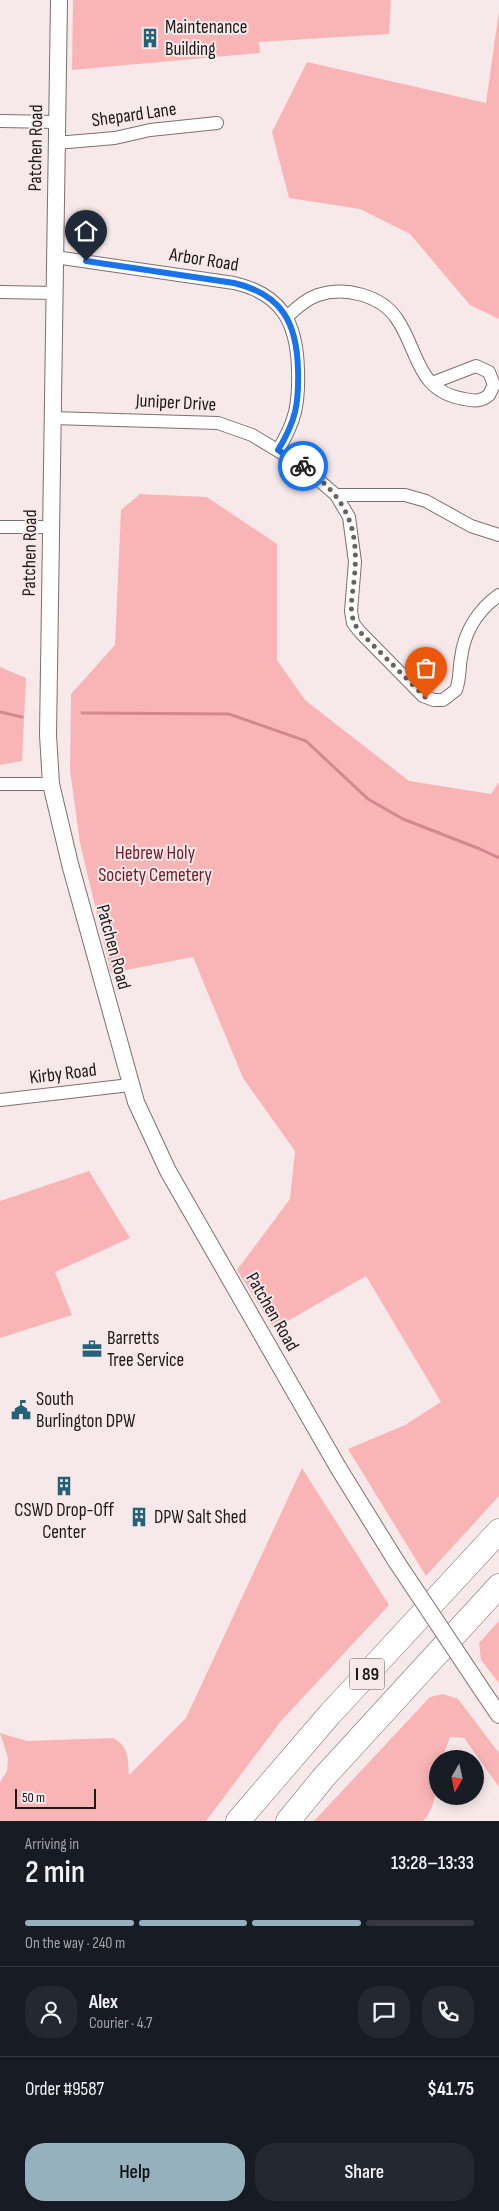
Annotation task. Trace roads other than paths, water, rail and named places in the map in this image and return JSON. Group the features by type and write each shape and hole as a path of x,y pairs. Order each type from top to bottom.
{"highway":[{"name":"I 89","path":"238,1821 330,1714 499,1531"},
{"name":"I 89","path":"288,1821 324,1776 499,1586"}],"street":[{"name":"Patchen Road","path":"59,0 48,735 50,784 70,864 130,1085 143,1119 168,1171 339,1469 396,1561 499,1715"},
{"path":"0,121 57,122"},
{"name":"Shepard Lane","path":"56,143 115,138 144,131 217,122"},
{"name":"Arbor Road","path":"55,257 246,286 267,295 287,317 298,353 298,400 292,427 278,450"},
{"path":"0,292 54,293"},
{"path":"287,317 302,303 319,295 350,292 371,298 385,307 397,319 417,364 432,383"},
{"name":"Juniper Drive","path":"52,418 218,423 240,429 278,450 311,472 336,495 349,517 354,540 355,572 351,611 353,622 360,632 426,698 442,700 456,690 462,652 469,630 482,610 499,595"},
{"path":"336,495 405,495 426,501 471,526 499,535"},
{"path":"0,526 51,527"},
{"path":"0,784 50,784"},
{"name":"Kirby Road","path":"0,1100 130,1085"}],"waterway":[{"path":"0,712 22,717"},
{"path":"82,713 229,714 306,741 368,799 403,819 499,858"}],"place":[{"name":"Maintenance Building","path":"150,38"},
{"name":"Barretts Tree Service","path":"92,1349"},
{"name":"South Burlington DPW","path":"21,1410"},
{"name":"CSWD Drop-Off Center","path":"64,1486"},
{"name":"DPW Salt Shed","path":"139,1517"}],"park label":[{"name":"Hebrew Holy Society Cemetery","path":"155,864"}]}
